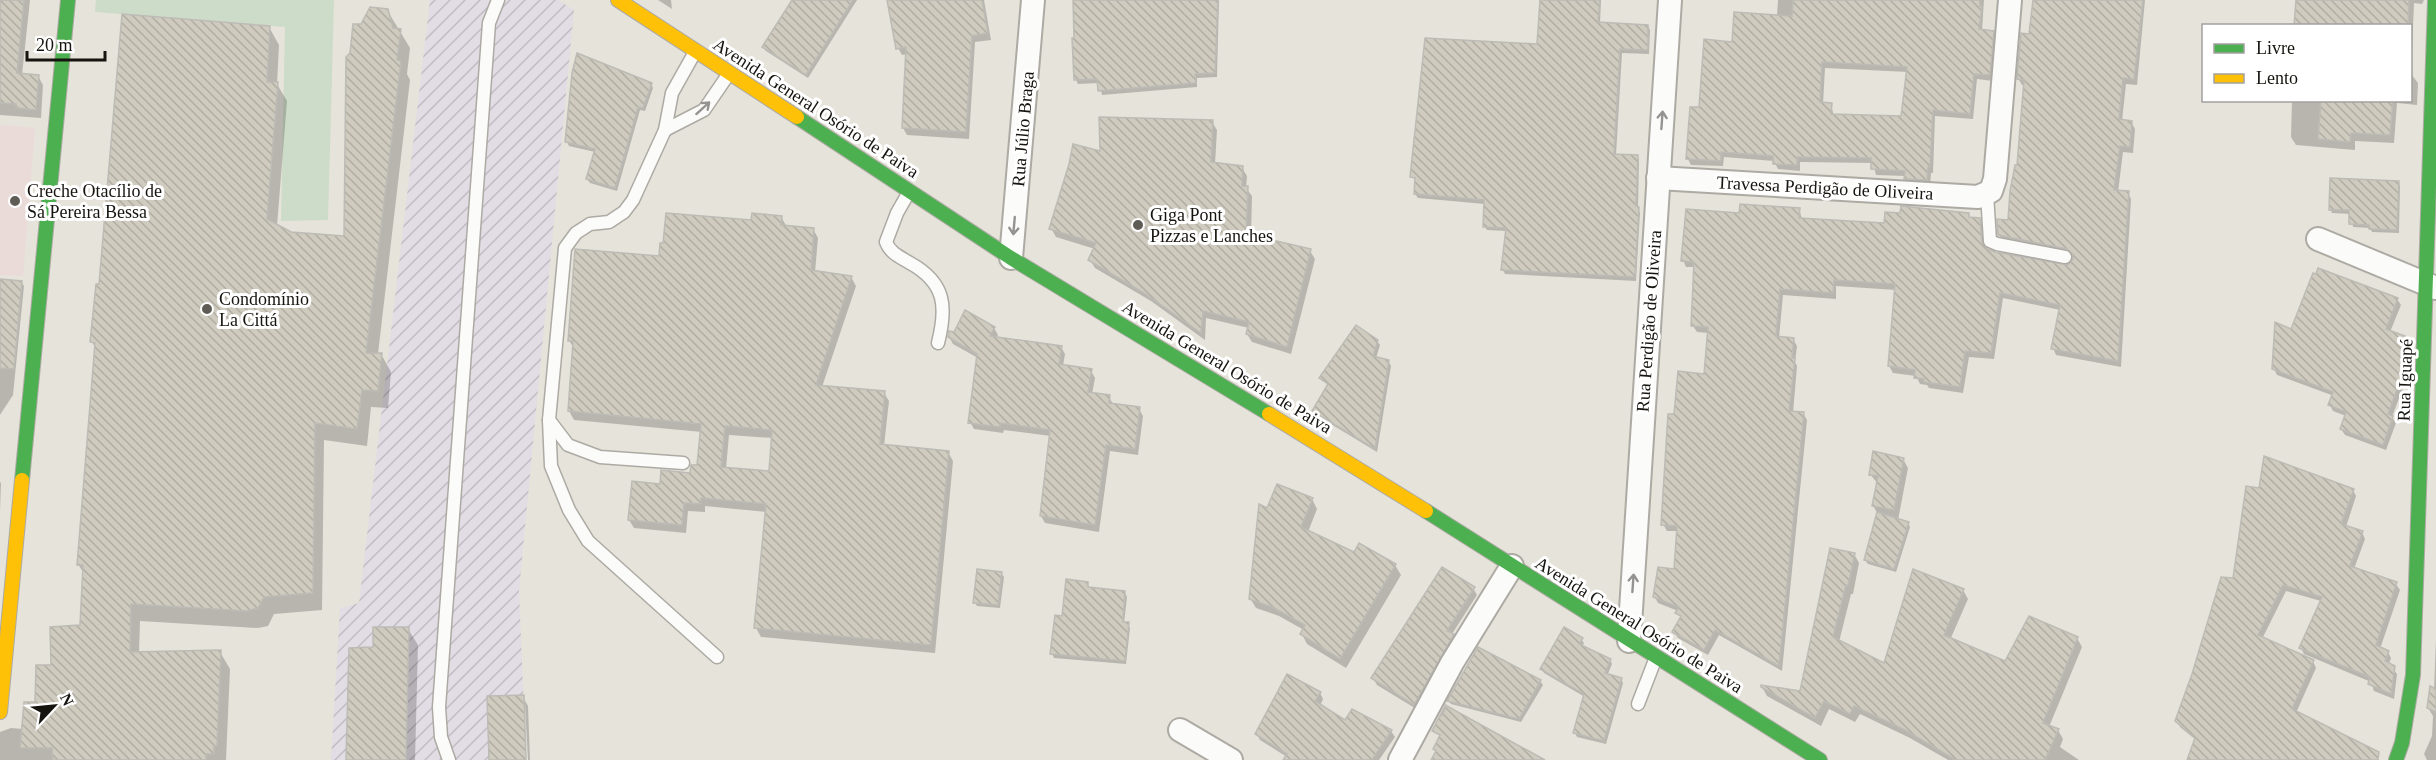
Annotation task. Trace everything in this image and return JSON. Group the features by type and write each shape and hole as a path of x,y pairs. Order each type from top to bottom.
{"street":[{"path":"0,712 68,0"},
{"name":"Avenida General Osório de Paiva","path":"618,0 1011,258 1350,463 1820,760"},
{"name":"Rua Júlio Braga","path":"1011,258 1033,0"},
{"name":"Rua Perdigão de Oliveira","path":"1629,641 1670,0"},
{"path":"1989,193 1995,179 2010,0"},
{"name":"Rua Iguapé","path":"2396,760 2402,743 2414,675 2431,286 2435,0"},
{"name":"Travessa Perdigão de Oliveira","path":"1658,178 1978,197 1989,193"},
{"path":"2318,239 2431,286"},
{"path":"1400,760 1452,663 1512,566"},
{"path":"1180,730 1231,760"}],"lane":[{"path":"448,760 441,737 439,707 489,23 498,0"},
{"path":"695,51 672,93 665,130 633,200 624,212 609,222 590,224 576,233 565,248 549,420 551,466 569,510 588,541 717,657"},
{"path":"665,130 704,110 729,74"},
{"path":"910,191 897,213 886,243 889,250 915,266 939,288 945,309 938,343"},
{"path":"1989,193 1990,241 2065,257"},
{"path":"549,420 568,445 600,457 683,463"},
{"path":"1638,704 1656,658"}],"shaded area":[{"path":"430,0 558,0 574,10 519,591 526,760 331,760 340,608 359,603"},
{"name":"Creche Otacílio de Sá Pereira Bessa","path":"0,125 35,128 23,276 0,275"}],"green space":[{"path":"96,0 334,0 328,220 281,221 285,27 95,12"}],"building":[{"path":"0,0 24,0 17,73 39,75 36,110 16,108 16,104 0,103"},
{"path":"792,0 853,0 806,75 762,47"},
{"path":"887,0 982,0 988,33 972,36 966,132 902,128 906,47 896,49"},
{"path":"1073,0 1218,0 1215,73 1195,74 1196,83 1098,91 1097,79 1074,80"},
{"path":"1540,0 1600,0 1598,22 1648,25 1648,50 1620,49 1614,154 1638,155 1636,206 1639,207 1635,277 1501,270 1506,228 1483,227 1484,200 1414,194 1415,178 1410,177 1425,38 1537,44"},
{"path":"1793,0 1980,0 1982,7 1979,29 1994,31 1990,75 1974,74 1970,114 1933,110 1930,167 1928,167 1927,180 1904,179 1905,171 1871,169 1871,158 1797,157 1797,165 1773,164 1773,156 1721,152 1721,161 1686,159 1690,107 1699,107 1704,39 1732,42 1734,12 1792,16","holes":["1822,62 1907,67 1901,116 1831,114 1832,103 1820,102"]},
{"path":"2033,0 2143,0 2134,79 2123,78 2119,119 2132,121 2130,147 2120,146 2114,190 2129,191 2118,361 2051,349 2060,305 2000,293 1991,353 1965,351 1960,387 1924,382 1924,379 1914,378 1915,370 1888,366 1895,284 1834,280 1833,293 1780,289 1776,336 1794,338 1792,358 1795,358 1789,411 1804,412 1779,666 1715,630 1704,650 1672,632 1681,616 1675,613 1679,607 1653,597 1658,567 1674,569 1677,526 1661,525 1668,414 1674,414 1678,371 1704,374 1708,327 1691,326 1694,262 1681,261 1686,209 1739,213 1740,204 1800,208 1799,218 1884,223 1885,212 1900,213 1901,206 1969,213 1969,217 1980,218 1982,242 1987,249 2068,265 2073,255 2067,249 1998,235 1997,219 2008,220 2010,191 2015,165 2017,165 2024,80 2017,79 2021,33 2029,34"},
{"path":"2296,0 2409,0 2408,24 2294,24"},
{"name":"Condomínio La Cittá","path":"370,7 388,9 393,28 401,29 397,60 401,61 366,353 382,353 378,391 362,390 357,429 315,423 313,593 264,597 258,608 247,611 131,604 130,652 221,650 217,746 214,746 214,754 206,754 206,760 53,760 52,748 20,748 24,702 35,702 36,665 51,665 50,627 80,625 83,565 77,565 95,343 90,342 96,284 99,284 122,14 270,26 267,82 278,82 267,219 291,232 344,236 346,57 350,53 353,24 361,24"},
{"path":"577,53 652,83 643,108 638,107 615,188 586,179 595,149 565,142 572,73"},
{"path":"2321,102 2393,102 2390,135 2351,133 2350,142 2318,139"},
{"path":"1099,117 1213,120 1211,162 1243,166 1242,186 1248,186 1246,234 1311,249 1287,347 1246,334 1249,322 1203,311 1201,333 1144,293 1088,260 1096,243 1049,229 1073,144 1100,151"},
{"path":"2330,178 2399,181 2397,230 2369,229 2369,225 2349,224 2349,210 2329,210"},
{"path":"666,213 751,220 752,213 782,216 781,225 814,228 811,270 852,276 816,385 885,391 880,444 949,451 931,645 754,628 766,504 701,498 701,504 684,503 682,525 628,520 632,481 660,484 661,470 690,473 691,465 697,465 701,424 568,411 573,341 568,341 575,249 659,256 660,243 663,243","holes":["725,426 772,430 769,471 721,467"]},
{"path":"2318,268 2398,298 2386,329 2405,336 2404,370 2388,414 2393,416 2383,445 2340,429 2346,412 2328,405 2333,392 2272,369 2275,322 2291,329 2313,273 2316,274"},
{"path":"0,279 22,281 14,369 0,368"},
{"path":"965,310 995,327 990,336 1062,346 1059,364 1092,369 1088,392 1110,395 1109,403 1140,407 1135,449 1106,445 1095,525 1040,516 1050,430 1000,423 1000,427 968,423 977,354 948,337 949,331 954,332"},
{"path":"1356,325 1378,340 1373,356 1389,360 1375,449 1312,411 1328,384 1319,378"},
{"path":"1873,451 1904,458 1894,510 1872,506 1878,476 1869,475"},
{"path":"2264,456 2354,489 2341,524 2363,531 2350,566 2397,582 2376,645 2389,651 2385,661 2395,666 2391,694 2368,684 2370,677 2299,648 2322,597 2283,585 2258,635 2314,660 2292,709 2379,752 2378,760 2187,760 2195,738 2175,721 2192,674 2221,577 2233,578 2246,486 2259,488"},
{"path":"1277,484 1313,498 1301,527 1354,552 1359,543 1396,564 1340,659 1300,634 1305,625 1272,607 1249,599 1259,504 1267,508"},
{"path":"1877,512 1909,522 1894,569 1864,560"},
{"path":"1830,548 1855,553 1833,637 1884,663 1913,569 1964,589 1944,635 2005,661 2029,616 2078,637 2043,723 2059,729 2045,760 1956,760 1903,729 1854,706 1850,714 1824,701 1815,718 1761,687 1761,685 1800,691"},
{"path":"1442,567 1475,587 1447,631 1454,634 1414,705 1371,678"},
{"path":"977,569 1002,572 998,605 973,603"},
{"path":"1066,579 1088,582 1088,587 1125,591 1123,622 1129,622 1125,661 1050,654 1055,615 1062,616"},
{"path":"373,627 409,627 406,760 346,760 349,648 373,647"},
{"path":"1564,627 1583,638 1579,644 1611,659 1605,673 1622,678 1604,741 1573,733 1584,694 1540,669"},
{"path":"1478,647 1541,680 1519,719 1447,701"},
{"path":"1287,674 1321,692 1315,701 1345,720 1352,709 1392,730 1372,760 1283,760 1287,754 1255,734"},
{"path":"2430,686 2436,689 2436,712 2427,708"},
{"path":"524,695 526,760 489,760 487,696"},
{"path":"1446,704 1440,717 1447,706 1545,760 1431,760 1436,751 1433,749 1440,735 1432,731"}],"traffic: fast":[{"path":"22,480 68,0"},
{"path":"2396,760 2402,743 2413,675 2435,0"},
{"path":"797,117 1011,258 1269,414"},
{"path":"1426,511 1820,760"}],"traffic: slow":[{"path":"618,0 797,117"},
{"path":"1269,414 1426,511"},
{"path":"0,712 22,480"}],"place":[{"name":"Creche Otacílio de Sá Pereira Bessa","path":"15,201"},
{"name":"Giga Pont Pizzas e Lanches","path":"1138,225"},
{"name":"Condomínio La Cittá","path":"207,309"}]}
